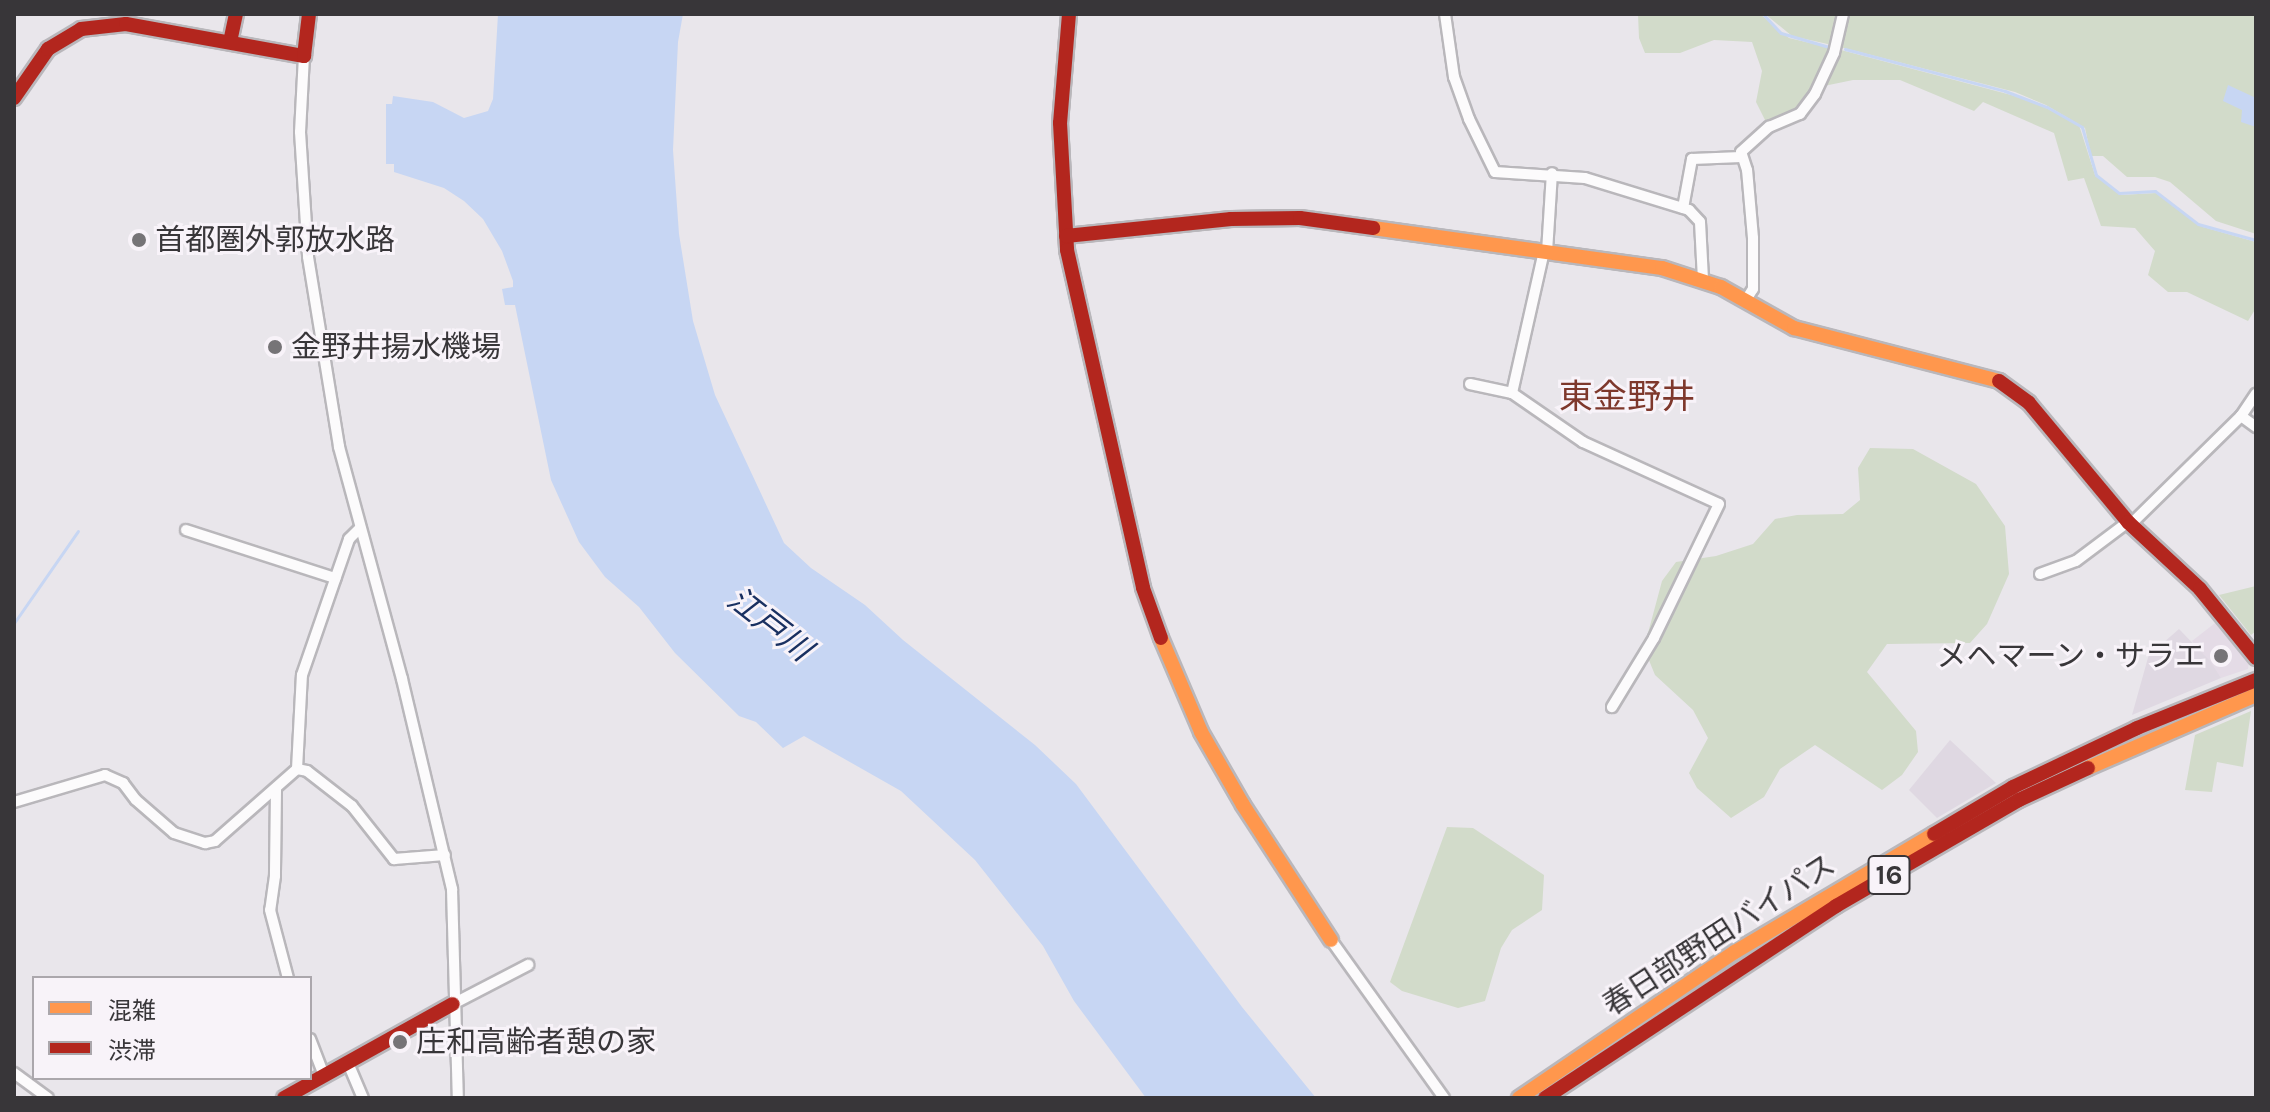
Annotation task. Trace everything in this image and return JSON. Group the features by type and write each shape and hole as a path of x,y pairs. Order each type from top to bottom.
{"main road":[{"path":"230,42 236,14"},
{"path":"14,98 48,49 81,29 126,24 304,56 309,14"},
{"path":"1069,14 1060,123 1066,236 1143,588 1187,706 1243,805 1331,940"},
{"path":"1066,236 1279,217 1662,268 1703,280 1794,328 1821,337 1941,362 2007,385 2029,403 2130,523 2200,589 2256,658"},
{"name":"春日部野田バイパス","path":"1519,1098 1826,894 2013,787 2137,728 2256,680"},
{"name":"春日部野田バイパス","path":"1545,1098 1836,906 2019,800 2145,741 2256,695"},
{"path":"284,1098 453,1004"}],"street":[{"path":"1445,14 1454,77 1469,119 1495,172 1552,173 1612,185 1694,213 1700,222 1703,280"},
{"path":"1746,300 1753,289 1753,238 1747,170 1741,157 1743,149 1769,127 1800,114 1815,94 1834,53 1843,14"},
{"path":"304,56 300,132 308,257 334,423 390,633 452,889 458,1098"},
{"path":"1683,208 1692,159 1741,157"},
{"path":"1512,393 1546,252 1552,173"},
{"path":"1470,384 1512,393 1583,442 1719,504 1654,638 1612,707"},
{"path":"2040,574 2076,561 2130,523 2241,416 2256,394"},
{"path":"2241,416 2256,427"},
{"path":"14,802 105,775 123,783 136,800 174,833 205,843 215,841 297,769 302,675 349,539 360,528"},
{"path":"186,530 335,578"},
{"path":"297,769 307,771 352,806 394,859 445,855"},
{"path":"276,790 275,876 270,910 287,976"},
{"path":"1331,940 1444,1098"},
{"path":"453,1004 528,965"},
{"path":"312,1044 324,1076"},
{"path":"348,1063 363,1098"},
{"path":"14,1073 48,1098"}],"shaded area":[{"path":"2219,620 2249,661 2248,669 2221,678 2192,641"},
{"path":"2179,629 2210,661 2221,678 2132,715 2151,647 2155,650"},
{"path":"1950,740 1996,783 1937,818 1909,790"}],"green space":[{"path":"1638,14 1760,14 1789,38 1831,48 1820,78 1798,110 1767,124 1756,102 1762,71 1752,42 1714,40 1680,53 1645,53 1639,38"},
{"path":"1765,14 1840,14 1832,45 1792,36"},
{"path":"1849,14 2256,14 2256,234 2216,221 2170,182 2155,177 2127,177 2103,156 2091,156 2085,128 2046,105 2015,92 1840,47"},
{"path":"1841,50 2015,96 2044,107 2079,125 2095,175 2121,195 2156,193 2203,227 2256,242 2256,308 2248,321 2187,292 2168,292 2148,275 2155,251 2135,228 2101,226 2084,178 2068,181 2054,133 1983,102 1974,111 1900,80 1853,80 1824,86"},
{"path":"1870,448 1913,449 1976,484 2005,526 2009,574 1987,624 1970,643 1887,644 1867,672 1916,731 1918,752 1902,775 1882,790 1815,745 1780,769 1764,797 1731,818 1697,788 1689,773 1708,738 1693,710 1655,675 1644,648 1662,581 1676,562 1716,556 1753,544 1775,519 1843,514 1860,500 1858,468"},
{"path":"2256,586 2256,631 2251,635 2219,595"},
{"path":"2251,711 2243,767 2217,762 2212,792 2185,790 2195,735"},
{"path":"1447,827 1473,828 1544,875 1542,910 1512,930 1501,948 1485,1001 1458,1008 1402,991 1390,982"}],"water":[{"name":"江戸川","path":"498,14 683,14 678,42 673,150 679,234 693,321 715,395 784,543 811,568 865,605 903,640 1035,745 1076,784 1242,1007 1316,1098 1146,1098 1074,1001 1043,946 975,860 901,791 804,736 783,748 756,722 739,716 675,653 639,607 605,577 579,542 551,480 515,305 505,305 502,289 513,287 513,281 502,251 483,219 464,201 444,188 394,172 394,164 386,164 386,104 392,104 393,96 433,102 464,118 488,111 493,99"},
{"path":"2228,85 2256,98 2256,127 2241,122 2242,110 2223,101"}],"waterway":[{"path":"1763,14 1781,33 1829,47"},
{"path":"1845,49 2005,91 2047,107 2082,127 2096,175 2119,193 2155,191 2198,224 2256,240"},
{"path":"14,623 78,531"}],"traffic: slow":[{"path":"1373,228 1662,268 1721,287 1794,328 1999,381"},
{"path":"1161,638 1201,732 1243,805 1331,940"},
{"path":"2088,768 2256,695"},
{"path":"1519,1098 1735,952 1934,834"}],"traffic: jam":[{"path":"230,42 236,14"},
{"path":"14,98 48,49 81,29 126,24 304,56 309,14"},
{"path":"1069,14 1060,123 1067,250 1143,588 1161,638"},
{"path":"1066,236 1231,219 1300,218 1373,228"},
{"path":"1999,381 2029,403 2128,522 2200,589 2256,658"},
{"path":"1934,834 2013,787 2137,728 2256,680"},
{"path":"1545,1098 1836,906 2019,800 2088,768"},
{"path":"284,1098 453,1004"}],"place":[{"name":"首都圏外郭放水路","path":"139,240"},
{"name":"金野井揚水機場","path":"275,347"},
{"name":"メヘマーン・サラエ","path":"2221,656"},
{"name":"庄和高齢者憩の家","path":"400,1042"}],"district":[{"name":"東金野井","path":"1627,398"}]}
